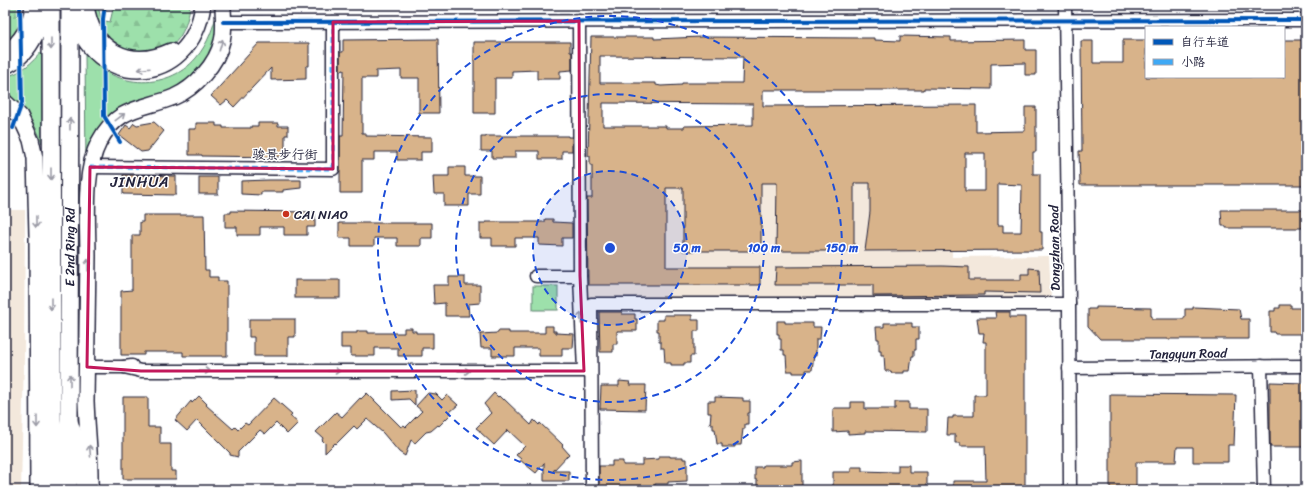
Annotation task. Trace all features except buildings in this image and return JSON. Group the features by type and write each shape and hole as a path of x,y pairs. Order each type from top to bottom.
{"highway":[{"name":"E 2nd Ring Rd","path":"51,5 53,490"},
{"name":"E 2nd Ring Rd","path":"68,490 67,442 70,419 71,5"}],"main road":[{"path":"5,53 18,43 26,32 33,5"},
{"path":"5,66 18,58 31,44 41,20 44,5"},
{"path":"71,5 79,32 90,46 104,60 115,66 135,70 149,69 164,64 182,52 190,43 196,31 203,5"},
{"path":"86,5 91,26 100,41 116,52 130,58 139,59 164,54 177,46 190,24 194,5"},
{"path":"90,490 90,462 86,414 88,210 90,167 99,142 106,131 118,118 142,106 178,95 202,76 213,62 219,51 223,37 223,5"},
{"path":"5,102 20,116 30,140 34,158 38,490"},
{"path":"70,419 77,442 86,490"},
{"path":"44,490 52,420"}],"street":[{"name":"Dongzhan Road","path":"1065,5 1070,490"},
{"path":"223,22 1306,20"},
{"path":"124,367 141,371 584,371 580,276 580,21"},
{"name":"骏景步行街","path":"90,167 333,168 333,22"},
{"path":"536,276 580,276"},
{"path":"592,490 591,304 1069,304"},
{"path":"87,367 181,364"},
{"path":"1261,366 1264,490"},
{"name":"Tangyun Road","path":"1069,368 1306,366"}],"highlighted area":[{"path":"579,21 580,276 584,371 141,371 87,367 90,167 333,169 333,22"}],"shaded area":[{"path":"951,154 952,257 1049,256 1051,297 583,299 583,161"},
{"path":"5,210 25,210 21,490 5,490"}],"green space":[{"path":"5,5 16,5 19,14 19,37 7,49 8,12 5,12"},
{"path":"93,5 98,5 101,20 110,22 114,5 190,5 187,20 181,35 171,47 164,51 148,54 118,50 100,31"},
{"path":"218,8 218,32 210,55 196,75 174,90 127,109 86,172 85,52 96,64 109,73 123,79 139,82 154,81 170,77 184,69 200,53 210,34"},
{"path":"42,51 42,143 36,128 28,116 5,94 5,77 26,67"},
{"path":"533,286 558,286 558,310 533,310"}],"marked path":[{"path":"90,167 333,169 333,22"}],"cycle path":[{"path":"13,128 22,103 20,5"},
{"path":"105,5 103,19 104,116 120,142"},
{"path":"223,22 1306,20"}],"place":[{"name":"CAI NIAO","path":"286,214"}],"district":[{"name":"JINHUA","path":"140,182"}]}
